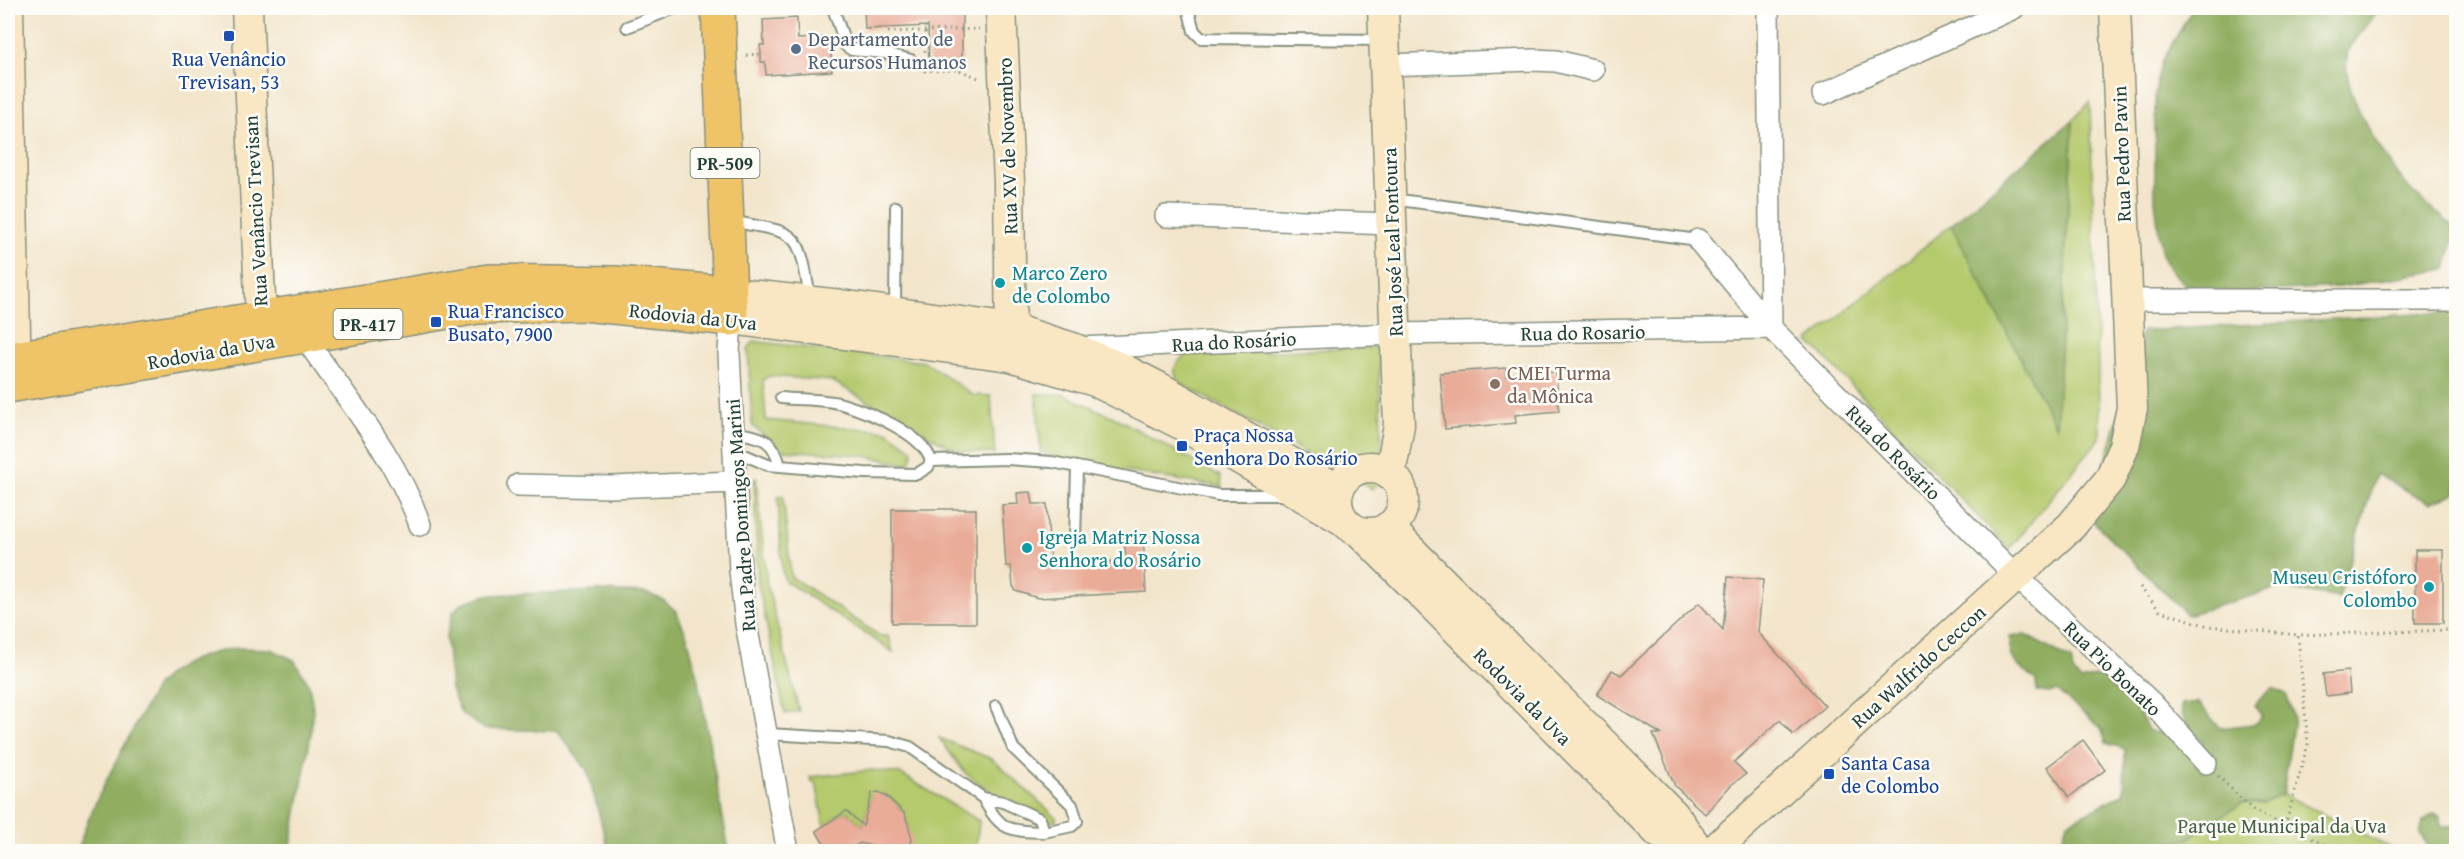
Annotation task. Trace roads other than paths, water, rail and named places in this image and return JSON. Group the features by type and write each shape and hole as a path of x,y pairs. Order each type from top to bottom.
{"main road":[{"name":"PR-509","path":"718,8 731,306"},
{"name":"Rodovia da Uva","path":"11,372 261,330 489,281 616,283 731,306"},
{"name":"Rodovia da Uva","path":"261,330 303,335 478,307 531,304 731,306"}],"street":[{"path":"9,8 11,372"},
{"name":"Rua Venâncio Trevisan","path":"247,8 261,330"},
{"name":"Rua José Leal Fontoura","path":"1383,8 1399,425 1390,475"},
{"path":"1823,94 2014,8"},
{"name":"Rua Pedro Pavin","path":"2017,577 2098,496 2110,479 2124,446 2132,408 2115,8"},
{"path":"1768,11 1771,328"},
{"name":"Rua XV de Novembro","path":"1002,17 1011,342"},
{"path":"1384,53 1556,61 1593,70"},
{"path":"1166,216 1390,211"},
{"name":"Rua do Rosário","path":"1698,240 1771,328 2017,577"},
{"path":"2127,300 2457,300"},
{"name":"Rodovia da Uva","path":"731,306 810,301 895,313 1011,342 1179,423 1303,495 1364,526 1674,815 1700,852"},
{"name":"Rodovia da Uva","path":"731,306 1072,348 1151,383 1339,490"},
{"name":"Rua Padre Domingos Marini","path":"731,306 729,352 733,441 746,624 788,852"},
{"name":"Rua do Rosario","path":"1395,334 1771,328"},
{"name":"Rua do Rosário","path":"1072,348 1395,334"},
{"path":"303,335 395,469 410,495 420,525"},
{"path":"1361,469 1381,470 1390,475 1397,482 1402,501 1396,520 1364,526 1337,500 1343,481 1361,469"},
{"path":"518,485 612,488 735,482"},
{"name":"Rodovia da Uva","path":"1364,526 1659,833 1692,852"},
{"name":"Rua Pio Bonato","path":"2017,577 2153,704 2206,764"},
{"name":"Rua Walfrido Ceccon","path":"1712,852 2017,577"}],"lane":[{"path":"627,27 675,8"},
{"path":"833,8 846,46 852,50 885,53 911,60"},
{"path":"1188,8 1194,31 1201,38 1384,53"},
{"path":"895,313 896,207"},
{"path":"1390,211 1698,240"},
{"path":"727,221 787,232 798,242 805,264 810,301"},
{"path":"781,398 841,404 907,433 921,442 931,461"},
{"path":"733,441 762,438 777,451 780,466"},
{"path":"733,441 768,465 819,471 917,474 928,467 931,461"},
{"path":"931,461 1007,459 1052,462 1218,495 1303,495"},
{"path":"1075,538 1077,468"},
{"path":"983,798 995,820 1004,827 1044,832 1072,826 1077,821 1072,806 1013,748 996,706"},
{"path":"768,734 824,736 910,747 983,798 1003,802 1040,819 1044,832"}],"place":[{"name":"Rua Venâncio Trevisan, 53","path":"229,36"},
{"name":"Departamento de Recursos Humanos","path":"796,49"},
{"name":"Marco Zero de Colombo","path":"1000,283"},
{"name":"Rua Francisco Busato, 7900","path":"436,322"},
{"name":"CMEI Turma da Mônica","path":"1495,384"},
{"name":"Praça Nossa Senhora Do Rosário","path":"1182,446"},
{"name":"Igreja Matriz Nossa Senhora do Rosário","path":"1027,548"},
{"name":"Museu Cristóforo Colombo","path":"2429,587"},
{"name":"Santa Casa de Colombo","path":"1829,774"}],"park label":[{"name":"Parque Municipal da Uva","path":"2282,825"}]}
